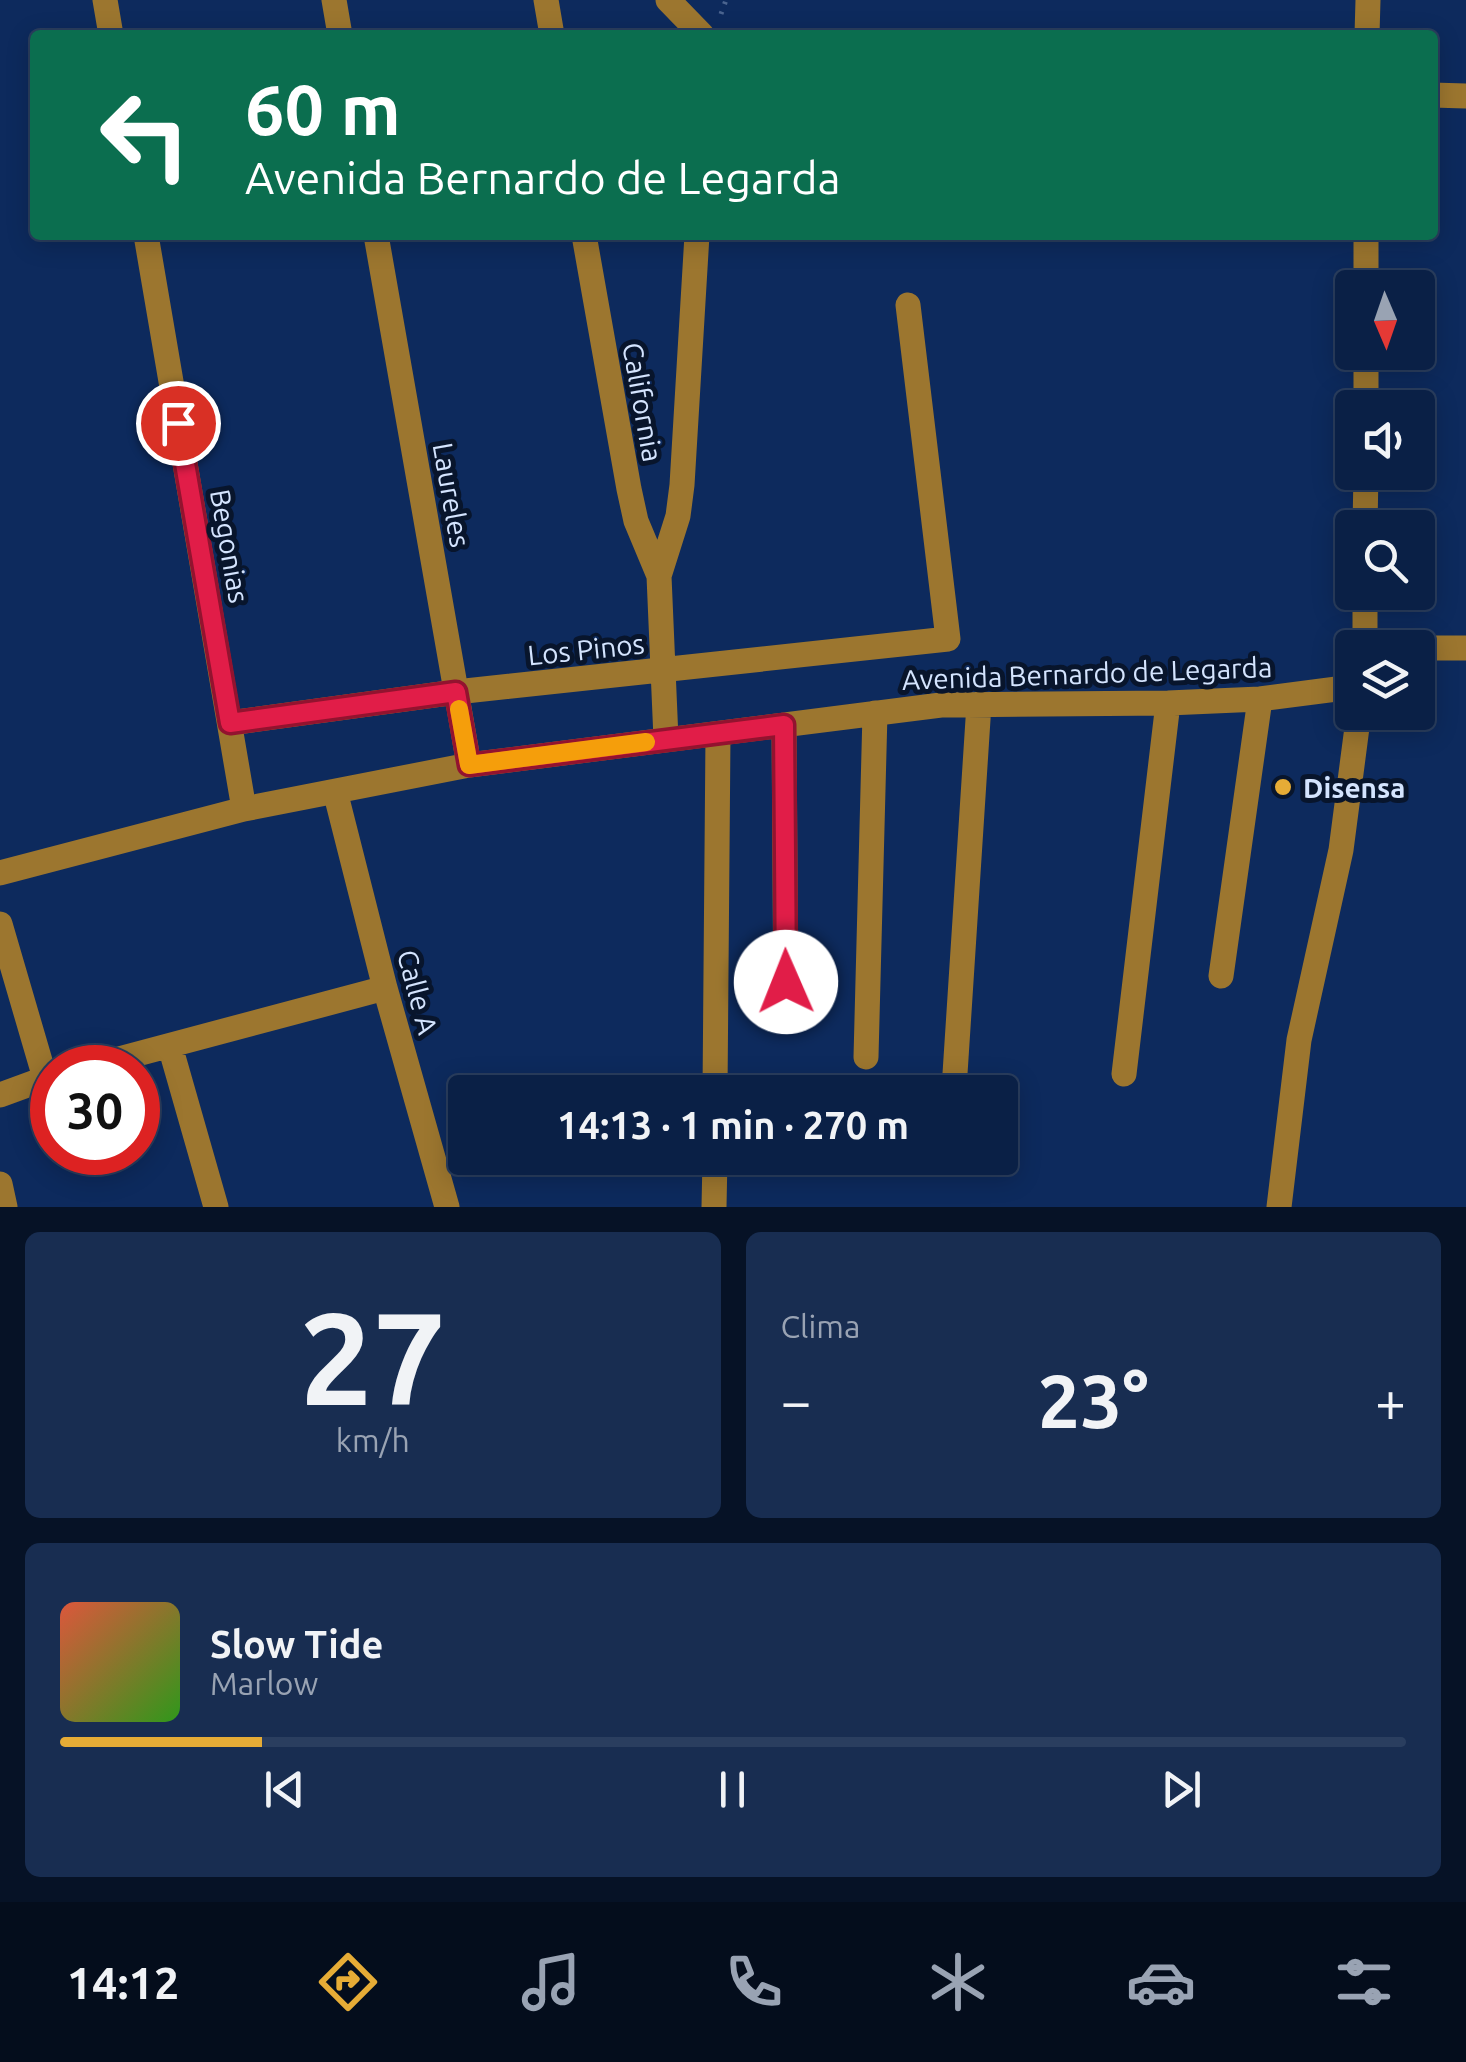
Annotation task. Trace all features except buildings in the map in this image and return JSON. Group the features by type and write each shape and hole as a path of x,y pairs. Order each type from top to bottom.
{"street":[{"path":"105,0 110,30"},
{"path":"334,0 339,30"},
{"path":"546,0 551,30"},
{"path":"668,0 697,30"},
{"path":"1367,30 1368,0"},
{"path":"1438,94 1466,96"},
{"name":"Begonias","path":"147,240 244,809"},
{"name":"Laureles","path":"377,240 469,765"},
{"name":"California","path":"585,240 636,521 659,576"},
{"path":"666,739 659,576 678,516 682,485 697,240"},
{"path":"1366,240 1366,270"},
{"name":"Los Pinos","path":"230,723 456,692 948,639 908,305"},
{"path":"1435,648 1466,648"},
{"name":"Avenida Bernardo de Legarda","path":"0,873 244,809 469,765 875,713 979,704 1260,699 1335,689"},
{"path":"1221,976 1260,699"},
{"path":"1124,1074 1168,703"},
{"path":"955,1075 979,704"},
{"path":"866,1057 875,713"},
{"path":"784,725 786,1019"},
{"path":"1279,1207 1299,1040 1341,850 1358,730"},
{"path":"715,1075 718,734"},
{"name":"Calle A","path":"335,791 447,1207"},
{"path":"0,924 39,1045"},
{"path":"160,1049 385,988"},
{"path":"170,1046 216,1207"},
{"path":"0,1095 30,1084"},
{"path":"714,1175 714,1207"},
{"path":"0,1184 5,1207"}],"slow traffic":[{"path":"459,709 469,765 646,742"}],"place":[{"name":"Disensa","path":"1283,787"}],"route":[{"path":"178,423 230,723 456,692 469,765 784,725 786,982"}]}
